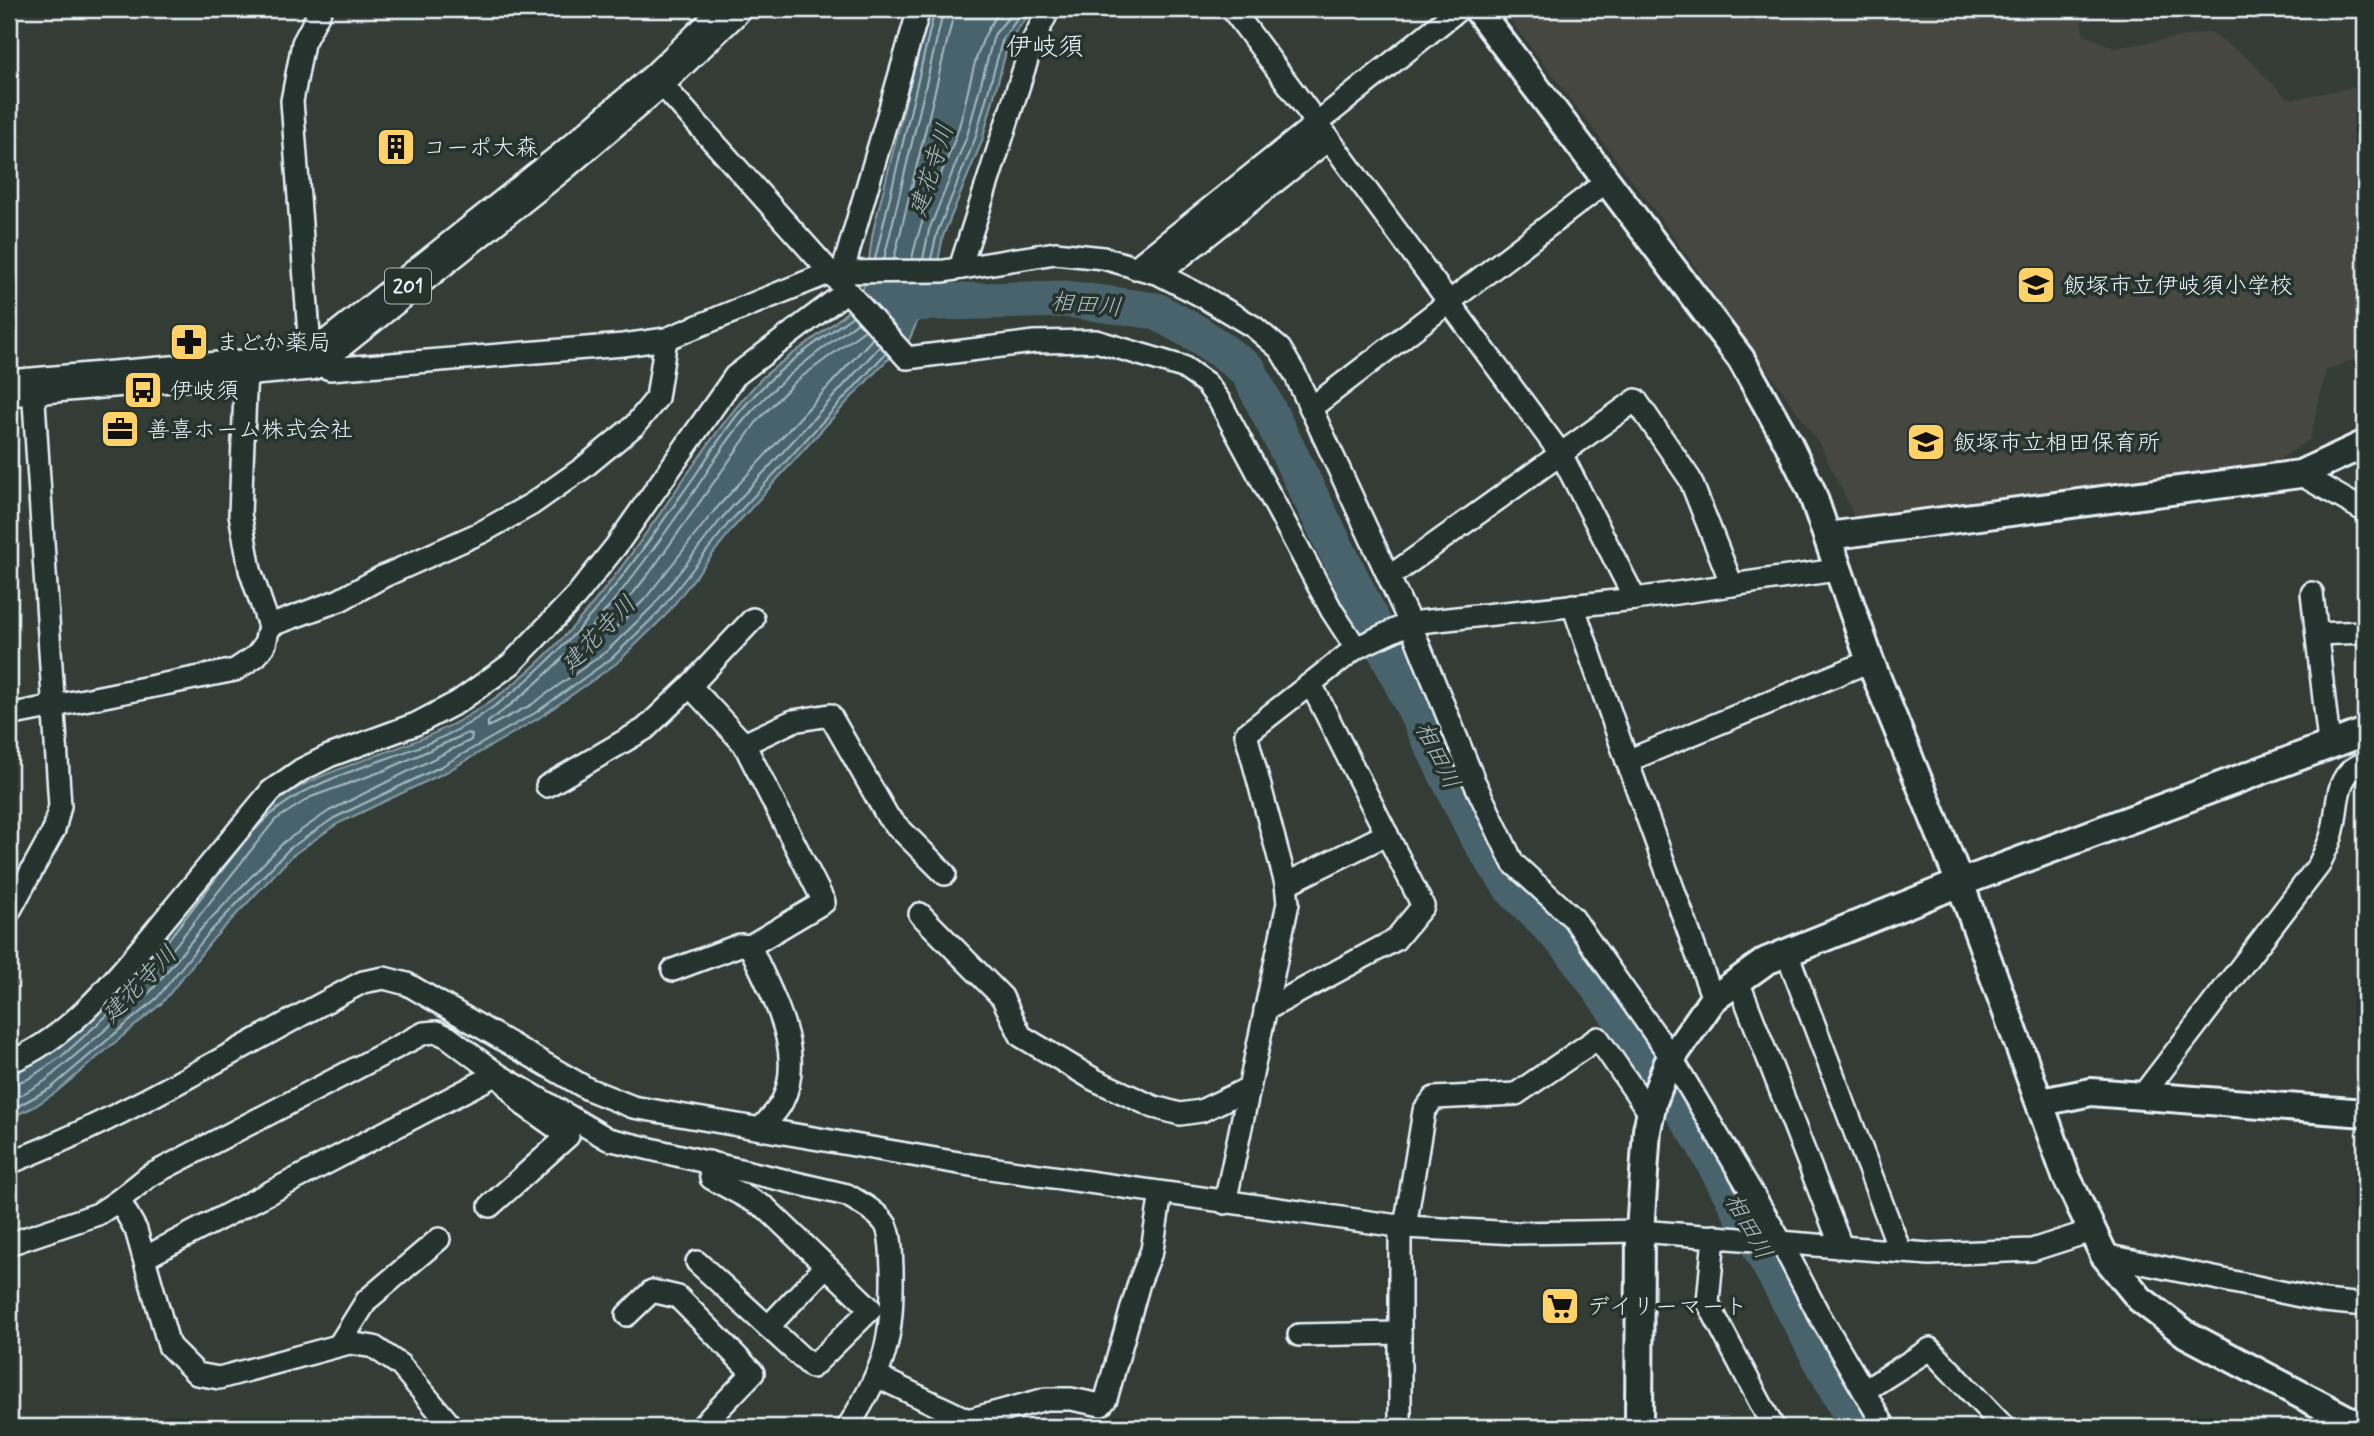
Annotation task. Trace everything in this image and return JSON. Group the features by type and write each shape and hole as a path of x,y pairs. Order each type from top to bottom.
{"highway":[{"name":"201","path":"311,362 562,162 658,80 732,9"},
{"path":"21,387 311,362"}],"street":[{"path":"321,9 303,43 292,101 311,362 330,369 623,345 666,339 845,280 952,269 1055,253 1104,258 1159,274 1254,327 1280,349 1311,408 1390,577 1474,781 1513,863 1573,918 1669,1061 1885,1427"},
{"path":"9,1062 34,1050 74,1019 111,984 271,791 301,770 328,756 416,724 458,702 511,664 576,596 616,546 735,376 845,280 919,9"},
{"path":"952,269 1033,41 1049,9"},
{"path":"1233,9 1561,454 1635,599"},
{"path":"1159,274 1459,9"},
{"path":"1477,9 1741,359 1811,490 1828,536 1836,570 1960,883 2042,1102 2066,1176 2104,1255 2140,1299 2186,1334 2362,1427"},
{"path":"658,80 845,280 907,358 1034,342 1096,341 1183,366 1206,383 1220,402 1332,611 1356,648"},
{"path":"1135,268 1323,131"},
{"path":"1311,408 1607,181"},
{"path":"269,626 340,600 382,577 482,532 533,504 583,468 635,425 657,398 666,339"},
{"path":"9,715 55,708 235,670 256,656 265,644 269,626 250,570 240,514 246,369"},
{"path":"9,912 54,830 60,806 55,708 21,387"},
{"path":"1390,577 1636,400 1690,479 1732,585"},
{"path":"1828,536 2300,474 2365,444"},
{"path":"2300,474 2365,511"},
{"path":"1225,1203 1288,903 1286,884 1245,734 1356,648 1410,623 1635,599 1836,570"},
{"path":"2142,1096 2319,866 2332,834 2338,792 2344,777 2352,768 2364,766 2348,736 2317,634 2312,593"},
{"path":"1573,605 1713,999"},
{"path":"547,786 645,729 753,619"},
{"path":"2317,634 2365,632"},
{"path":"1627,761 1870,661"},
{"path":"1265,1010 1395,940 1423,906 1311,684"},
{"path":"673,970 740,945 750,946 824,902 744,744 690,686"},
{"path":"744,744 793,721 830,715 888,817 945,874"},
{"path":"1639,1427 1640,1231 1652,1109 1669,1061 1713,999 1766,961 1960,883 2348,736"},
{"path":"1286,884 1387,834"},
{"path":"920,914 1002,997 1021,1036 1095,1080 1154,1107 1180,1114 1201,1111 1249,1088"},
{"path":"750,946 783,1022 790,1061 790,1079 781,1103 761,1128"},
{"path":"1787,953 1900,1251"},
{"path":"9,1163 45,1149 252,1045 363,982 384,978 407,984 588,1089 633,1107 1225,1203 1402,1227 1516,1233 1640,1231 1929,1254 2032,1250 2091,1231"},
{"path":"1738,981 1841,1246"},
{"path":"9,1244 98,1214 149,1176 425,1033 448,1037 497,1074 608,1139 848,1195 868,1208 886,1226 891,1247 893,1311 888,1347 876,1376 848,1427"},
{"path":"1400,1427 1402,1227 1424,1111 1434,1098 1516,1094 1598,1038 1652,1109"},
{"path":"490,1206 568,1136 524,1105 497,1074"},
{"path":"144,1258 497,1074"},
{"path":"2042,1102 2091,1092 2365,1113"},
{"path":"697,1262 812,1367 871,1309 766,1208 711,1178 709,1162"},
{"path":"876,1376 968,1420 1046,1399 1071,1399 1101,1405 1106,1399 1139,1283 1152,1250 1161,1193"},
{"path":"119,1200 136,1230 169,1346 197,1374 219,1378 349,1343 374,1347 400,1365 452,1427"},
{"path":"1714,1236 1708,1303 1773,1427"},
{"path":"339,1345 367,1300 439,1239"},
{"path":"2104,1255 2324,1301 2365,1305"},
{"path":"768,1327 827,1266"},
{"path":"627,1315 652,1291 678,1297 753,1373 701,1427"},
{"path":"1299,1335 1400,1334"},
{"path":"1864,1391 1930,1349 2004,1427"}],"shaded area":[{"name":"飯塚市立伊岐須小学校","path":"1502,9 2080,9 2083,33 2114,48 2211,32 2246,57 2285,96 2294,99 2353,87 2365,88 2365,354 2326,371 2310,439 2280,459 2265,465 1855,518 1822,449 1805,423 1658,215"}],"water":[{"name":"建花寺川","path":"929,9 1033,9 1009,41 982,141 943,236 934,283 906,347 885,362 848,401 733,528 665,616 617,663 539,718 446,772 337,824 293,855 214,938 162,1003 55,1093 32,1108 9,1118 9,1070 22,1065 264,809 314,780 449,726 506,690 564,637 590,607 750,391 771,370 831,326 855,304 866,277 875,223"}],"waterway":[{"name":"相田川","path":"900,303 1067,299 1156,311 1201,336 1248,370 1478,837 1512,888 1571,948 1640,1045 1701,1138 1858,1427"}],"place":[{"name":"コーポ大森","path":"396,147"},
{"name":"飯塚市立伊岐須小学校","path":"2036,285"},
{"name":"まどか薬局","path":"189,342"},
{"name":"伊岐須","path":"143,390"},
{"name":"善喜ホーム株式会社","path":"120,429"},
{"name":"飯塚市立相田保育所","path":"1926,442"},
{"name":"デイリーマート","path":"1560,1306"}],"district":[{"name":"伊岐須","path":"1045,46"}]}
